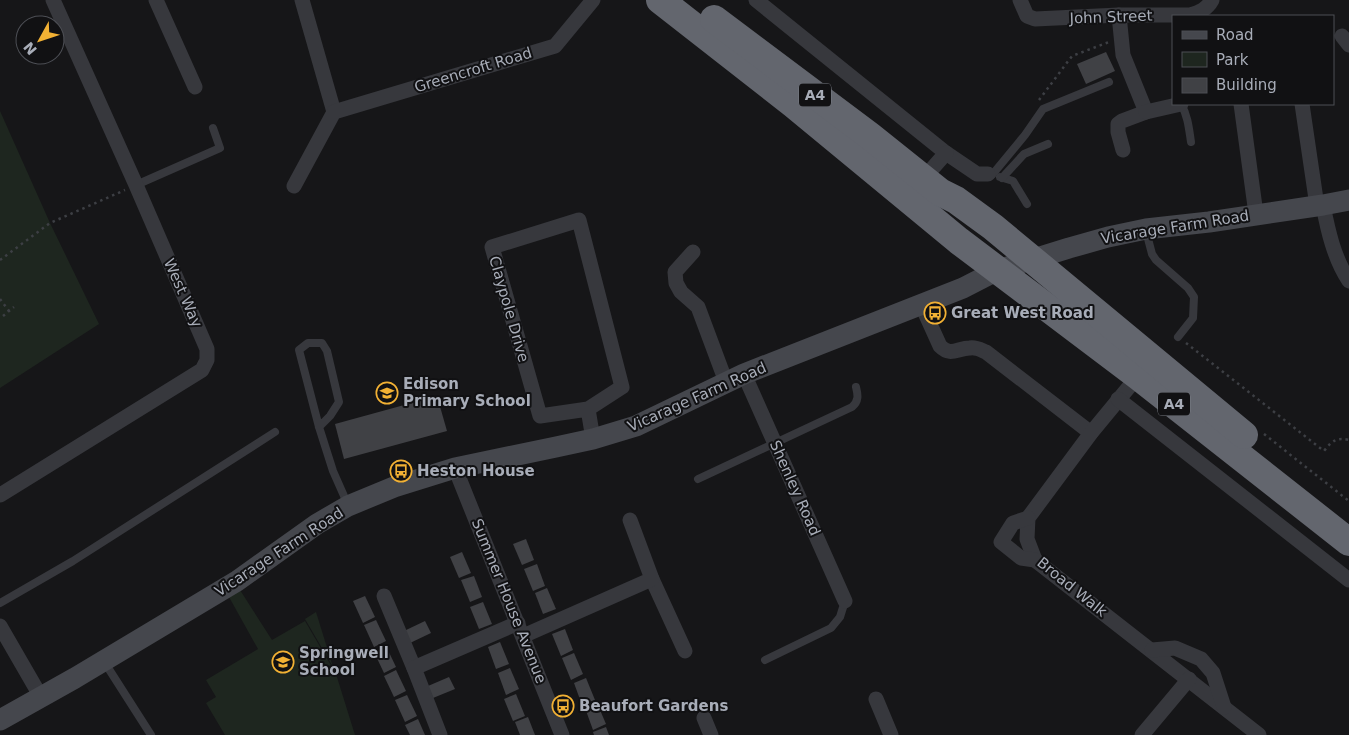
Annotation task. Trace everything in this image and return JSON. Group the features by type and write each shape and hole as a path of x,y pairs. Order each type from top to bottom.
{"highway":[{"name":"A4","path":"660,0 793,104 959,241 1138,376 1349,542"},
{"name":"A4","path":"689,0 932,185 993,227 1234,428 1349,518"},
{"name":"A4","path":"932,185 947,211 994,248 997,254 998,270"}],"street":[{"name":"West Way","path":"0,495 202,370 207,360 207,349 53,0"},
{"path":"156,0 195,87"},
{"path":"294,186 334,112 302,0"},
{"name":"Greencroft Road","path":"334,112 555,46 593,0"},
{"path":"756,0 946,152 977,174 994,175"},
{"name":"John Street","path":"1020,0 1027,16 1035,20 1120,15 1190,14 1204,9 1212,0"},
{"path":"1120,15 1123,55 1146,112"},
{"path":"1123,150 1118,132 1118,124 1146,112 1177,105"},
{"path":"1241,105 1256,214"},
{"path":"1302,105 1320,206 1341,269 1349,280"},
{"path":"932,185 946,152"},
{"name":"Vicarage Farm Road","path":"0,720 104,661 237,581 317,524 348,506 394,487 455,468 593,438 636,426 735,378 963,288 998,270 1108,236 1146,229 1320,206 1349,200"},
{"name":"Claypole Drive","path":"578,220 622,387 588,409 540,416 492,247 578,220"},
{"name":"Shenley Road","path":"693,252 676,272 676,283 681,292 698,307 735,378 775,444 846,601"},
{"path":"921,304 940,346 944,350 950,352 971,347 986,352 1092,433"},
{"path":"1035,560 1021,558 1001,542 1013,523 1028,518 1118,399 1138,376"},
{"path":"1118,399 1349,580"},
{"path":"588,409 593,438"},
{"name":"Summer House Avenue","path":"455,468 562,735"},
{"name":"Broad Walk","path":"1028,518 1027,539 1035,560 1259,735"},
{"path":"630,520 652,579 685,651"},
{"path":"414,668 521,630 652,579"},
{"path":"384,596 440,735"},
{"path":"0,626 41,697"},
{"path":"1152,650 1175,648 1202,659 1213,673 1224,707"},
{"path":"1142,735 1189,679"},
{"path":"876,699 891,735"},
{"path":"704,718 711,735"}],"lane":[{"path":"994,175 1043,109 1108,82"},
{"path":"1182,105 1188,123 1191,142"},
{"path":"136,185 220,148 212,128"},
{"path":"994,175 1024,154 1048,144"},
{"path":"994,175 1013,181 1027,204"},
{"path":"1146,229 1152,254 1156,260 1188,288 1194,297 1193,318 1178,337"},
{"path":"319,427 330,416 339,402 327,350 322,343 308,343 299,350 319,427 333,471 348,506"},
{"path":"698,479 852,408 858,399 856,386"},
{"path":"0,603 73,561 275,432"},
{"path":"765,660 831,628 840,617 846,601"},
{"path":"104,661 151,735"}],"path":[{"path":"0,260 50,223 136,185"},
{"path":"0,300 8,311"},
{"path":"3,316 14,307"},
{"path":"1178,337 1324,451 1330,443 1340,438 1349,440"}],"green space":[{"path":"0,111 50,223 99,324 0,388"},
{"name":"Springwell School","path":"240,590 272,640 305,621 336,674 355,735 225,735 206,703 216,697 206,680 258,649 229,597"},
{"path":"316,612 333,667 305,619"}],"building":[{"path":"1106,52 1115,71 1086,84 1077,64"},
{"path":"437,396 447,431 344,459 335,424"},
{"path":"526,539 534,560 522,565 513,544"},
{"path":"462,552 471,573 459,578 450,557"},
{"path":"537,564 545,586 533,591 524,569"},
{"path":"474,576 482,597 470,602 461,580"},
{"path":"547,588 556,609 543,614 535,593"},
{"path":"365,596 375,617 363,623 353,601"},
{"path":"483,602 492,624 479,629 470,607"},
{"path":"376,620 386,641 374,647 364,625"},
{"path":"425,621 431,633 410,643 404,631"},
{"path":"565,629 573,650 561,656 552,634"},
{"path":"500,642 509,664 496,669 488,647"},
{"path":"386,646 396,667 384,673 374,652"},
{"path":"574,653 583,674 571,680 562,658"},
{"path":"510,668 519,689 506,695 498,673"},
{"path":"396,670 406,691 394,697 384,676"},
{"path":"449,677 455,689 433,698 428,686"},
{"path":"586,678 595,700 582,705 574,683"},
{"path":"516,694 525,716 513,721 504,699"},
{"path":"407,695 417,716 405,722 395,700"},
{"path":"597,703 606,724 593,730 585,708"},
{"path":"528,717 535,735 520,735 515,722"},
{"path":"418,719 425,735 410,735 405,725"},
{"path":"606,727 609,735 594,735 593,732"}],"place":[{"name":"Great West Road","path":"935,313"},
{"name":"Edison Primary School","path":"387,393"},
{"name":"Heston House","path":"401,471"},
{"name":"Springwell School","path":"283,662"},
{"name":"Beaufort Gardens","path":"563,706"}]}
